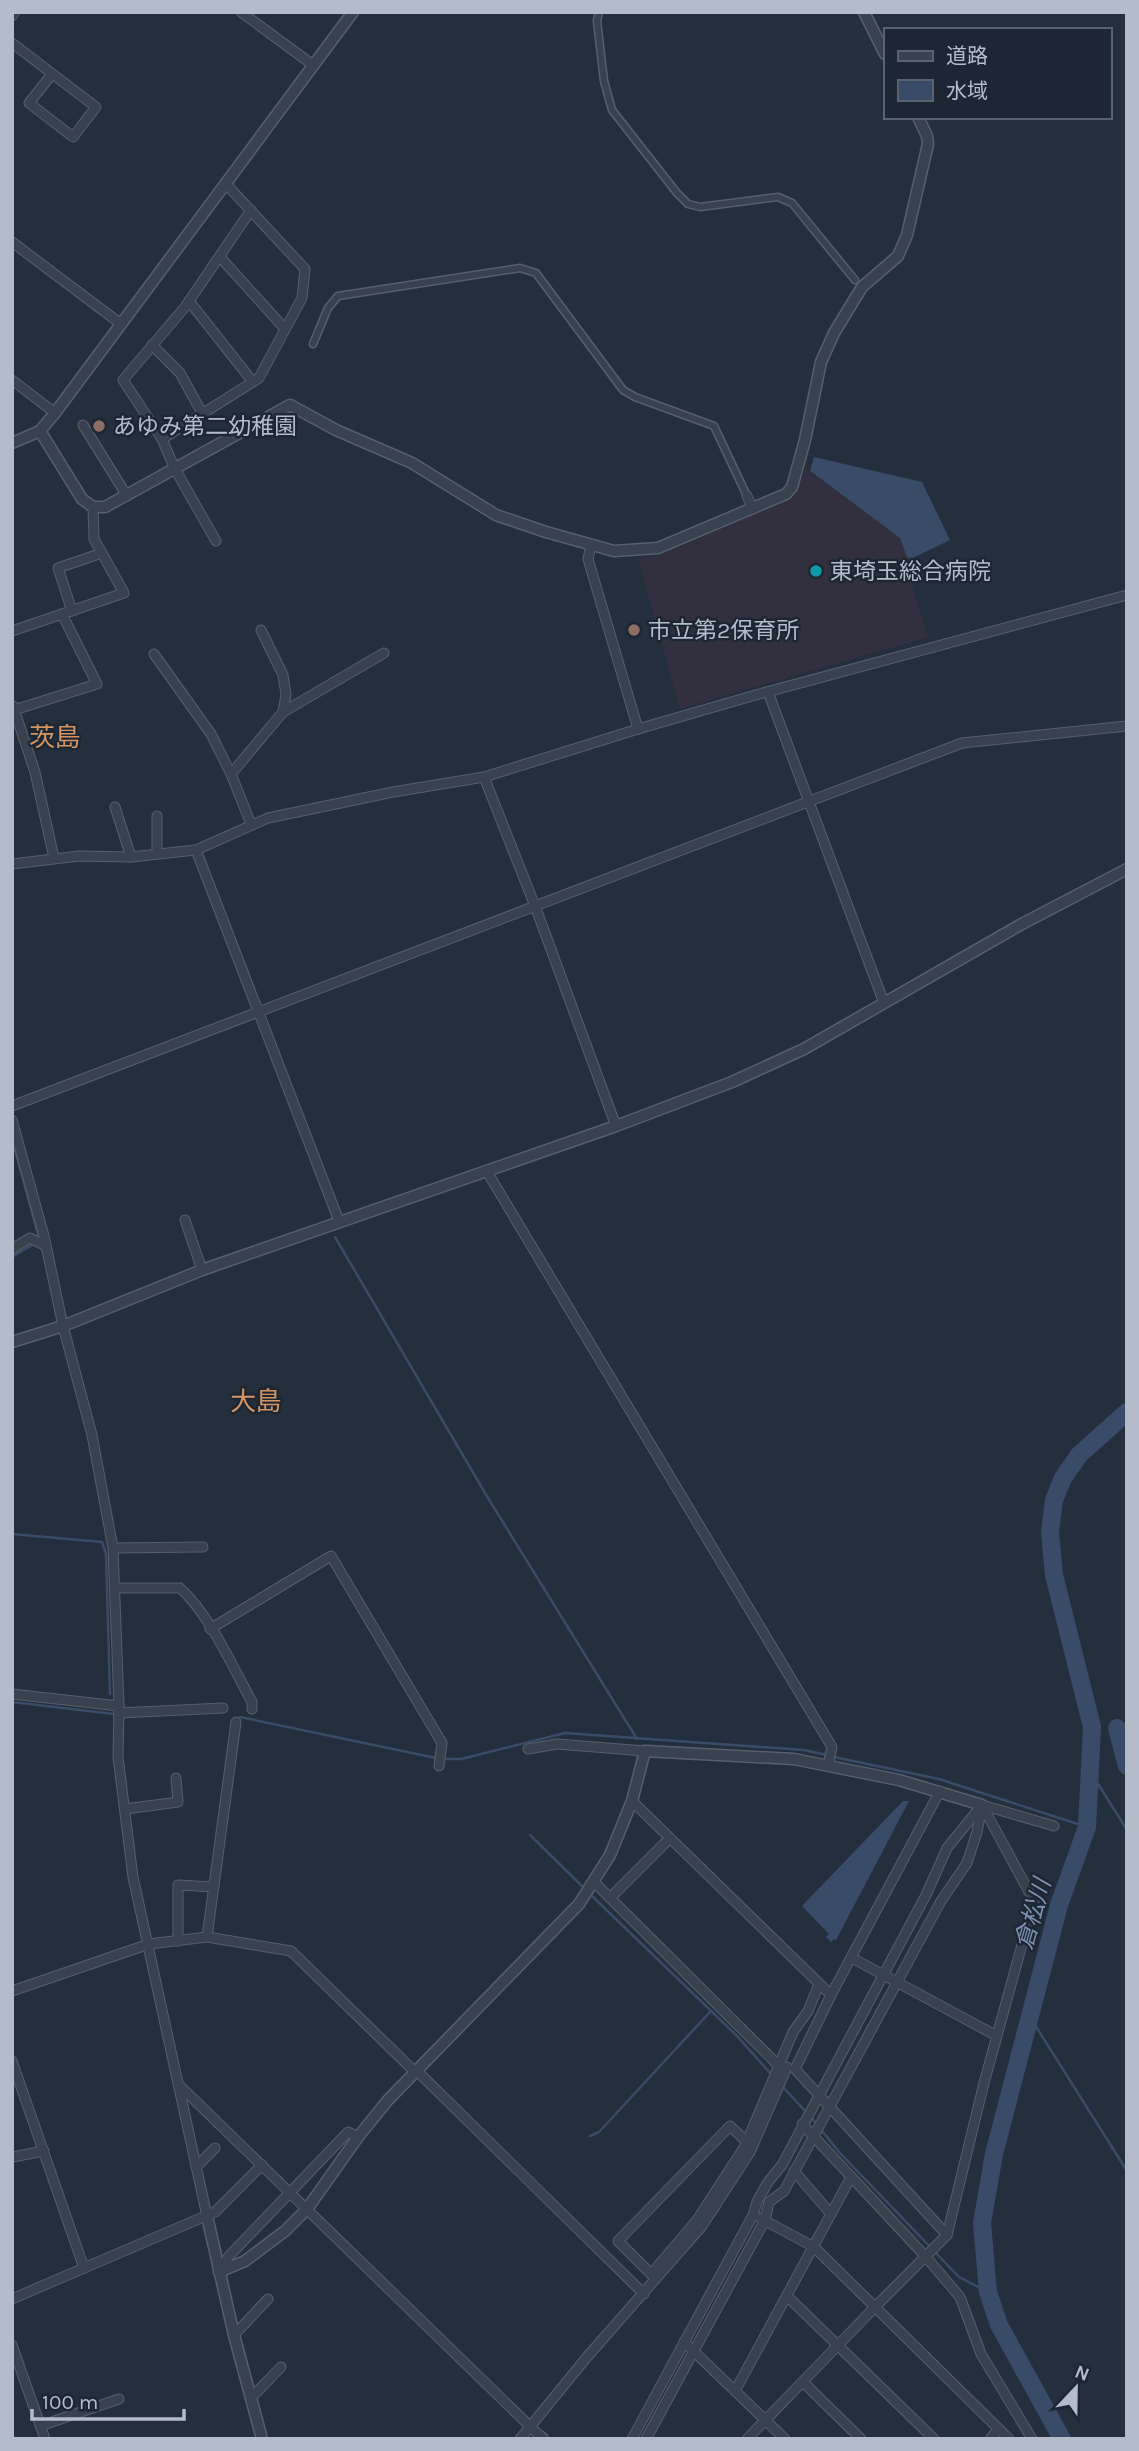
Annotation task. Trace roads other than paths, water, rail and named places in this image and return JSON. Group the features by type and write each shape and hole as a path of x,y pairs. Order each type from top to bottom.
{"street":[{"path":"241,12 313,65"},
{"path":"12,443 40,431 55,413 353,12"},
{"path":"599,12 597,21 609,104 677,193 688,204 700,207 778,197 786,199 858,283"},
{"path":"864,12 884,52"},
{"path":"12,43 96,107 73,136 29,103 52,74"},
{"path":"40,431 82,499 93,508 105,508 290,405 336,430 412,463 496,515 591,546 627,551 657,548 753,509 786,494 792,487 821,362 834,333 858,283 898,256 907,235 928,144 919,119"},
{"path":"162,439 260,379 302,298 305,269 226,184"},
{"path":"216,541 175,469 162,439 123,380 188,301 251,210"},
{"path":"12,242 121,324"},
{"path":"220,257 285,329"},
{"path":"313,344 328,308 338,296 466,275 520,268 531,270 536,273 623,390 714,426 753,509"},
{"path":"188,301 253,382"},
{"path":"152,345 180,373 202,413"},
{"path":"12,380 55,413"},
{"path":"83,425 127,496"},
{"path":"12,631 124,593 94,538 93,508"},
{"path":"591,546 588,559 638,729"},
{"path":"54,858 35,772 13,707 96,684 67,612 58,569 102,553"},
{"path":"12,864 79,856 131,857 196,850 268,818 393,792 484,778 638,729 768,692 1127,595"},
{"path":"261,630 283,675 286,694 284,712"},
{"path":"231,774 284,712 384,653"},
{"path":"154,654 211,734 251,824"},
{"path":"768,692 884,1003"},
{"path":"12,1106 962,743 1127,726"},
{"path":"484,778 535,906 616,1126"},
{"path":"115,807 131,857"},
{"path":"157,816 157,854"},
{"path":"196,850 339,1221"},
{"path":"12,1342 63,1326 202,1270 339,1221 616,1126 758,1071 804,1049 1020,925 1127,869"},
{"path":"12,1120 92,1435 113,1548 119,1710 118,1757 133,1877 219,2272 262,2439"},
{"path":"486,1170 832,1747 828,1766"},
{"path":"185,1220 202,1270"},
{"path":"12,1249 30,1238 46,1246"},
{"path":"113,1548 203,1547"},
{"path":"211,1629 331,1556 442,1743 439,1766"},
{"path":"115,1588 180,1588 211,1629 252,1702 252,1709"},
{"path":"12,1694 119,1710 223,1708"},
{"path":"207,1937 236,1722"},
{"path":"528,1749 557,1744 794,1759 899,1780 1054,1826"},
{"path":"219,2272 245,2261 285,2231 307,2209 388,2100 579,1904 610,1854 632,1801 645,1751"},
{"path":"125,1808 178,1802 176,1778"},
{"path":"520,2439 587,2357 644,2294 747,2142 852,1958 940,1791"},
{"path":"632,1801 831,1996"},
{"path":"632,2439 753,2215 757,2202 782,2165 818,2093 926,1895 947,1848 982,1805"},
{"path":"646,2439 765,2220 769,2202 784,2191 941,1901 967,1863 982,1805"},
{"path":"747,2439 947,2235 996,2036 1034,1901 982,1805"},
{"path":"610,1898 670,1838"},
{"path":"594,1882 787,2068 818,2093 947,2235"},
{"path":"178,1941 177,1885 214,1887"},
{"path":"12,1991 149,1944 207,1937 291,1951 644,2294"},
{"path":"852,1958 996,2036"},
{"path":"654,2277 702,2226 750,2152 787,2068 793,2032 808,2011 820,1984"},
{"path":"12,2061 84,2268"},
{"path":"179,2085 541,2438"},
{"path":"802,2124 960,2297 981,2354 1032,2439"},
{"path":"654,2277 618,2241 730,2126 747,2142"},
{"path":"219,2272 229,2256 348,2132 358,2137"},
{"path":"197,2167 215,2148"},
{"path":"12,2157 44,2151"},
{"path":"12,2299 215,2212 262,2165"},
{"path":"794,2171 831,2214"},
{"path":"735,2391 851,2177"},
{"path":"768,2182 784,2191"},
{"path":"753,2215 814,2247 1009,2439"},
{"path":"787,2296 934,2439"},
{"path":"234,2335 268,2299"},
{"path":"684,2342 785,2439"},
{"path":"12,2345 45,2439"},
{"path":"251,2398 281,2367"},
{"path":"803,2382 861,2439"},
{"path":"40,2426 119,2399"},
{"path":"990,2439 999,2429"}],"water":[{"path":"814,457 922,482 950,540 911,559 907,557 900,538 810,471"},
{"path":"903,1801 909,1801 836,1940 831,1942 826,1937 829,1934 802,1906"}],"waterway":[{"path":"12,1139 39,1238 12,1257"},
{"path":"335,1237 488,1498 637,1739"},
{"name":"倉松川","path":"1062,2439 999,2325 988,2292 982,2223 994,2154 1059,1905 1087,1827 1092,1727 1054,1575 1050,1532 1054,1500 1063,1478 1079,1455 1127,1412"},
{"path":"12,1534 102,1542 106,1554 110,1694"},
{"path":"12,1702 114,1714"},
{"path":"240,1717 436,1758"},
{"path":"1117,1728 1127,1766"},
{"path":"443,1759 461,1759 565,1733 804,1750 827,1755"},
{"path":"834,1757 939,1779 1087,1827"},
{"path":"1090,1771 1127,1830"},
{"path":"530,1835 585,1889"},
{"path":"590,1894 737,2036 771,2074"},
{"path":"590,2136 599,2132 710,2012"},
{"path":"1030,2017 1127,2171"},
{"path":"782,2086 806,2112"},
{"path":"811,2117 839,2152 959,2277 988,2292"}],"place":[{"name":"あゆみ第二幼稚園","path":"99,426"},
{"name":"東埼玉総合病院","path":"816,571"},
{"name":"市立第2保育所","path":"634,630"}],"district":[{"name":"茨島","path":"55,737"},
{"name":"大島","path":"256,1401"}]}
